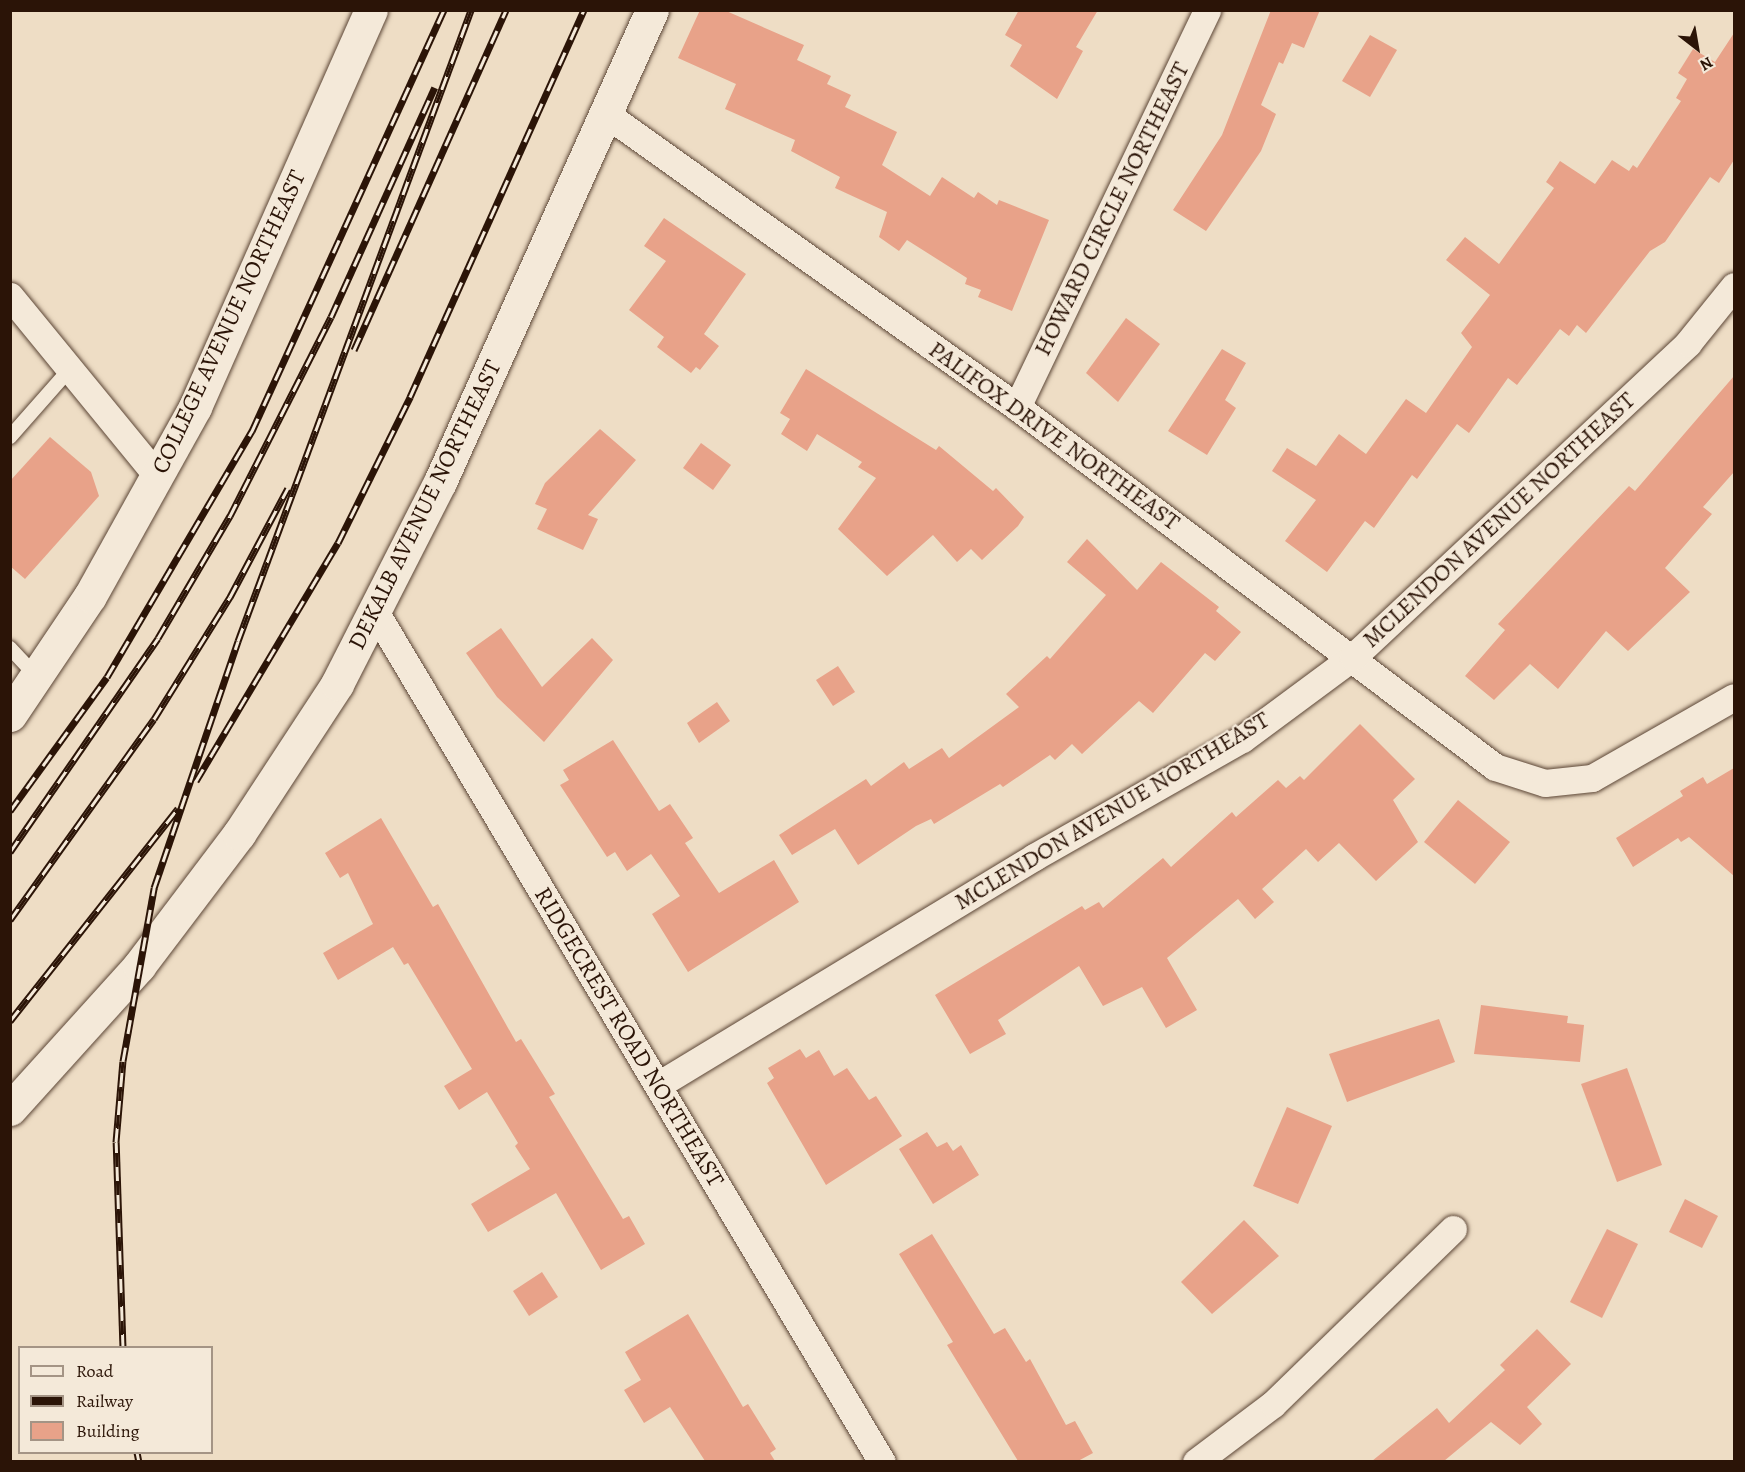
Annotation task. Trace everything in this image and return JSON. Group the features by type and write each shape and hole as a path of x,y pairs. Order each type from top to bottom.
{"main road":[{"name":"COLLEGE AVENUE NORTHEAST","path":"10,715 90,596 195,407 371,10"},
{"name":"DEKALB AVENUE NORTHEAST","path":"10,1109 139,966 283,770 376,613 445,472 652,10"}],"street":[{"name":"HOWARD CIRCLE NORTHEAST","path":"1017,407 1207,10"},
{"name":"PALIFOX DRIVE NORTHEAST","path":"606,114 1017,407 1353,657 1495,767 1545,783 1592,778 1734,697"},
{"name":"MCLENDON AVENUE NORTHEAST","path":"658,1085 1034,857 1242,739 1353,657 1688,344 1734,286"},
{"path":"10,296 158,477"},
{"name":"RIDGECREST ROAD NORTHEAST","path":"376,613 882,1461"},
{"path":"1196,1461 1273,1404 1453,1229"}],"lane":[{"path":"10,437 70,369"},
{"path":"10,648 37,677"}],"building":[{"path":"700,10 724,10 804,45 797,60 831,76 827,84 851,95 845,107 897,132 882,165 930,196 942,177 974,198 978,192 997,205 999,200 1049,220 1012,311 978,297 981,290 965,284 967,278 907,240 899,251 879,237 887,212 835,188 840,177 791,151 795,140 725,109 736,84 678,58"},
{"path":"1019,10 1098,10 1076,47 1083,51 1057,99 1010,66 1022,45 1005,35"},
{"path":"1271,10 1320,10 1304,48 1292,43 1283,64 1279,62 1261,105 1276,114 1261,151 1206,231 1173,210 1222,135"},
{"path":"1734,33 1734,160 1719,183 1710,177 1665,242 1650,251 1586,333 1577,325 1569,336 1560,329 1517,385 1508,378 1469,433 1457,424 1417,479 1412,475 1374,528 1365,521 1327,572 1285,541 1316,500 1272,471 1287,448 1316,466 1339,434 1366,454 1406,399 1426,413 1472,347 1461,333 1490,295 1446,260 1465,237 1499,264 1554,188 1546,182 1560,161 1595,184 1612,160 1629,171 1633,165 1637,168 1681,101 1676,98 1687,79 1678,73 1693,49 1715,62"},
{"path":"1370,35 1397,50 1370,97 1342,81"},
{"path":"664,218 746,274 704,334 719,346 700,370 696,367 691,373 657,347 664,337 629,310 666,261 644,246"},
{"path":"1126,318 1160,344 1118,402 1086,373"},
{"path":"1222,349 1246,363 1225,400 1236,408 1207,455 1168,431"},
{"path":"806,369 936,450 939,446 993,491 996,488 1024,517 1018,526 982,560 971,549 957,562 933,535 887,576 838,529 876,478 858,467 862,462 817,434 807,451 781,434 790,419 780,413"},
{"path":"1734,376 1734,472 1703,507 1712,514 1665,568 1690,592 1628,651 1606,631 1558,689 1530,664 1494,700 1465,676 1505,630 1498,624 1629,486 1635,491"},
{"path":"600,429 636,460 588,515 598,519 583,550 537,529 547,509 535,504 545,483"},
{"path":"50,437 91,472 99,496 25,579 10,566 10,481"},
{"path":"701,443 731,465 713,490 683,468"},
{"path":"1087,539 1137,590 1161,562 1219,607 1216,611 1241,632 1215,661 1205,653 1153,713 1139,701 1082,754 1072,744 1055,760 1050,755 1003,787 1000,784 934,824 931,819 916,826 858,865 835,829 792,855 779,835 866,779 871,786 904,762 909,769 942,748 949,758 1019,707 1006,694 1047,656 1050,659 1106,595 1067,562"},
{"path":"501,628 542,687 592,638 613,660 544,742 497,697 466,653"},
{"path":"838,666 855,692 833,706 816,680"},
{"path":"717,702 730,721 699,743 687,723"},
{"path":"1360,724 1415,779 1393,800 1418,842 1376,881 1339,843 1318,862 1306,849 1262,889 1274,902 1255,919 1238,899 1167,958 1197,1010 1166,1028 1142,987 1103,1006 1079,966 998,1020 1006,1034 970,1054 935,995 1082,906 1085,910 1099,902 1103,908 1163,858 1171,867 1232,812 1236,817 1278,780 1286,788 1300,776 1304,780"},
{"path":"613,740 659,811 670,804 693,838 685,843 719,893 774,860 799,902 688,972 652,914 680,896 651,854 627,871 615,852 607,857 560,785 569,780 563,770"},
{"path":"1734,768 1734,876 1689,837 1681,842 1678,838 1633,867 1616,838 1683,796 1680,791 1703,777 1707,784"},
{"path":"1458,800 1510,842 1475,884 1424,842"},
{"path":"381,818 433,907 438,904 516,1042 521,1039 555,1094 549,1097 623,1219 629,1216 645,1244 601,1270 556,1193 488,1232 471,1204 530,1169 515,1146 518,1143 487,1092 459,1110 444,1086 472,1069 408,963 404,965 393,947 338,980 323,953 373,924 348,873 340,878 325,853"},
{"path":"1481,1005 1568,1016 1567,1023 1584,1025 1580,1062 1474,1054"},
{"path":"1439,1019 1455,1062 1347,1102 1329,1054"},
{"path":"800,1049 806,1058 819,1050 834,1076 847,1068 869,1100 876,1096 902,1136 826,1185 767,1083 774,1078 768,1068"},
{"path":"1627,1068 1662,1165 1617,1182 1581,1084"},
{"path":"1287,1107 1332,1126 1298,1204 1253,1186"},
{"path":"927,1132 937,1147 947,1142 953,1151 961,1145 979,1175 933,1204 899,1149"},
{"path":"1685,1199 1718,1216 1702,1248 1669,1232"},
{"path":"1244,1220 1279,1256 1212,1314 1181,1282"},
{"path":"1607,1229 1638,1244 1602,1318 1570,1302"},
{"path":"932,1234 994,1334 1005,1328 1026,1362 1030,1359 1066,1425 1075,1421 1093,1453 1078,1461 1018,1461 947,1345 953,1342 899,1254"},
{"path":"542,1272 558,1297 529,1316 513,1291"},
{"path":"688,1314 743,1407 748,1404 776,1449 770,1453 775,1461 705,1461 670,1407 644,1423 624,1390 641,1380 625,1352"},
{"path":"1537,1329 1571,1364 1527,1407 1542,1424 1520,1445 1491,1422 1444,1461 1372,1461 1437,1408 1449,1423 1505,1370 1500,1365"}],"railway":[{"path":"10,811 107,677 252,431 444,10"},
{"path":"123,1346 116,1142 123,1061 154,888 238,641 471,10"},
{"path":"354,350 506,10"},
{"path":"196,781 338,543 410,397 584,10"},
{"path":"10,852 158,638 230,516 331,317 435,87"},
{"path":"10,920 154,719 230,597 288,488"},
{"path":"10,1021 178,808"},
{"path":"137,1454 139,1462"}]}
